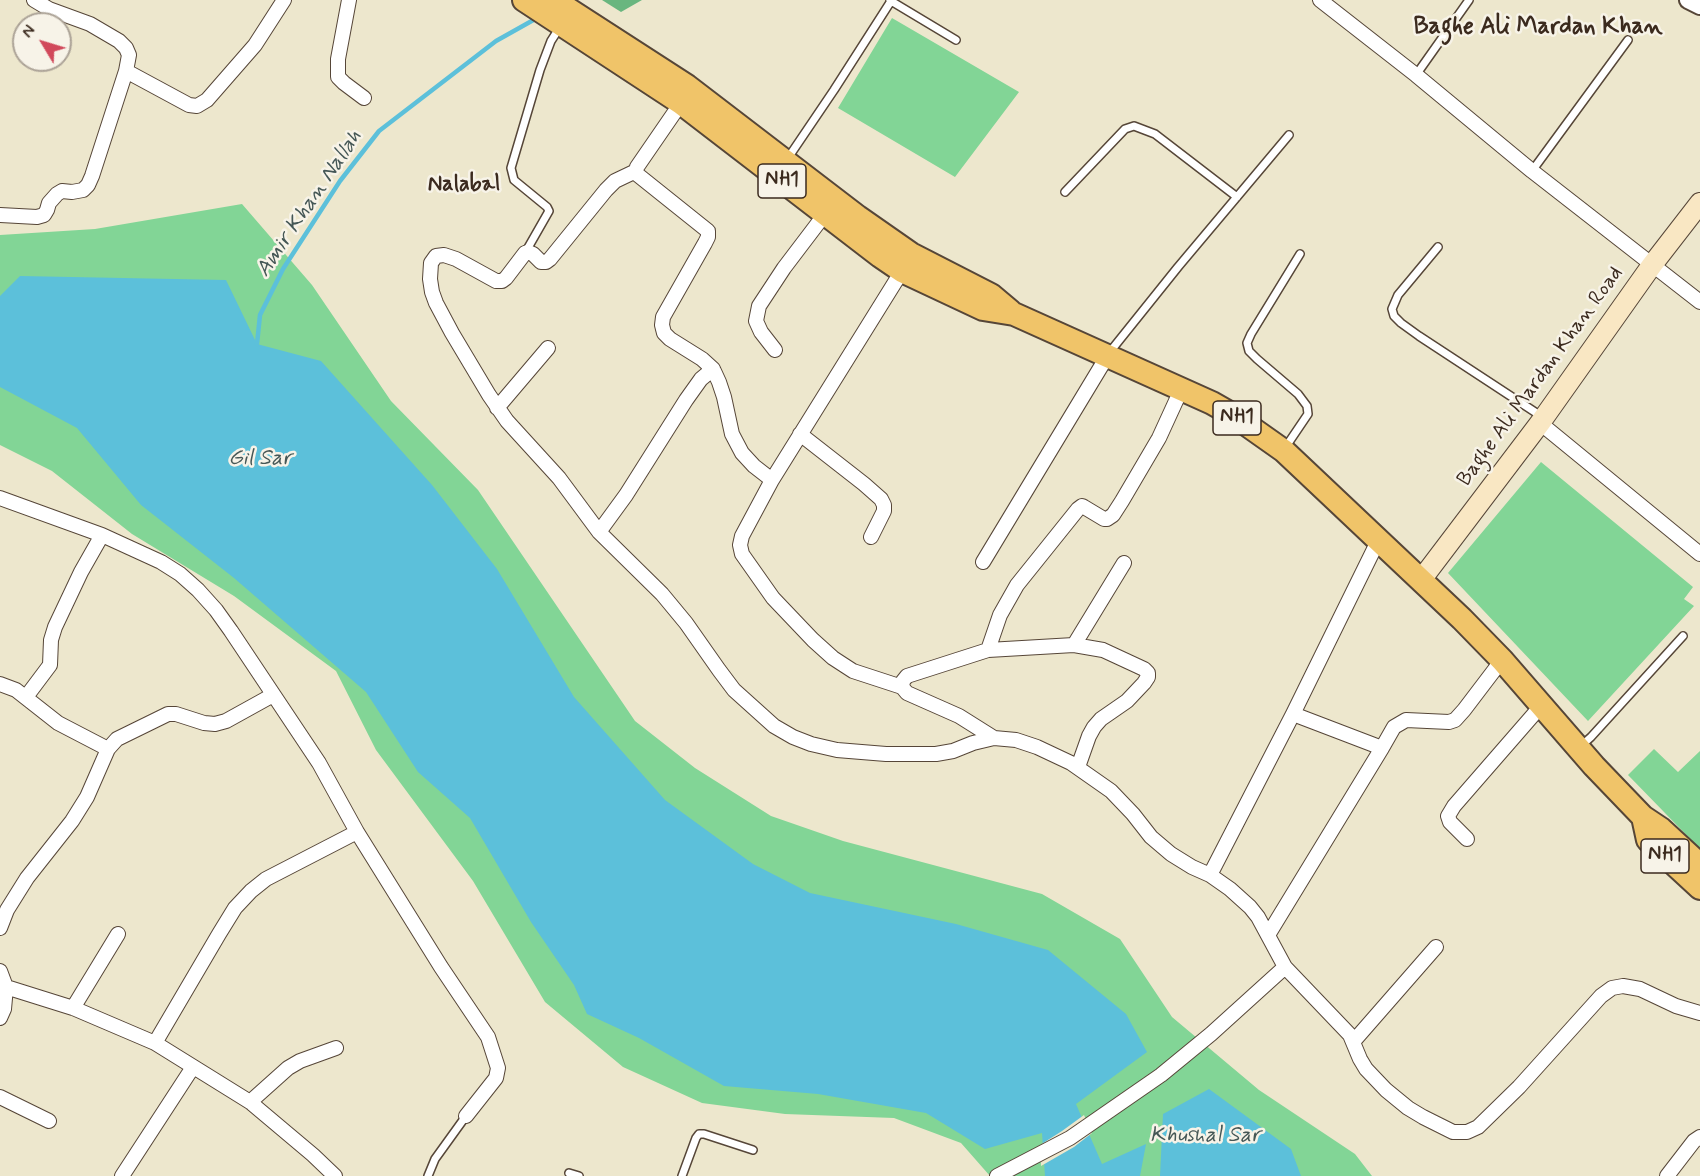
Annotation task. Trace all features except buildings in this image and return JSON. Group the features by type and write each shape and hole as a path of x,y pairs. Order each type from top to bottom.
{"highway":[{"name":"NH1","path":"524,0 563,12 684,95 779,169 825,214 902,271 983,309 1014,314 1212,403 1284,451 1379,539 1502,660 1643,817 1661,829 1700,865"},
{"name":"NH1","path":"779,169 858,217 911,254 991,295 1014,314"},
{"name":"NH1","path":"1643,817 1648,840 1700,888"}],"main road":[{"name":"Baghe Ali Mardan Khan Road","path":"1421,580 1542,420 1700,203"}],"street":[{"path":"0,215 37,217 44,215 49,203 57,194 62,191 83,190 88,185 126,71 129,55 119,41 90,24 49,9 34,0"},
{"path":"126,71 189,105 197,106 207,100 255,45 284,0"},
{"path":"349,0 338,59 339,77 364,98"},
{"path":"1320,0 1416,75 1532,171 1700,302"},
{"path":"1688,0 1700,6"},
{"path":"684,95 636,171 615,181 606,190 546,262 542,262 533,254 525,253 506,278 496,281 456,259 444,255 436,256 431,263 430,279 436,303 497,408 559,478 599,532 662,594 734,690 774,726 811,744 837,750 918,755 953,751 994,738 1016,740 1037,747 1078,767 1111,791 1151,837 1171,855 1210,875 1250,907 1268,934 1285,967 1350,1035 1366,1069 1408,1108 1423,1118 1453,1131 1467,1132 1478,1127 1519,1087 1601,996 1612,988 1623,986 1640,989 1676,1006 1700,1013"},
{"path":"636,171 708,231 705,243 663,317 664,333 713,369 724,397 732,434 742,453 772,480"},
{"path":"775,350 761,332 756,321 759,306 784,268 825,214"},
{"path":"902,271 772,480 742,536 740,545 742,554 773,598 832,658 853,671 902,687 907,693 959,716 994,738"},
{"path":"497,408 548,348"},
{"path":"983,562 1108,355"},
{"path":"599,532 626,495 686,400 701,379 713,369"},
{"path":"988,650 1000,615 1017,585 1078,509 1082,506 1104,519 1113,515 1159,438 1181,390"},
{"path":"1542,420 1700,554"},
{"path":"800,434 881,499 884,511 870,537"},
{"path":"0,498 102,535 161,562 180,574 198,590 231,631 319,764 357,832 441,967 488,1037 498,1068 496,1078 466,1116"},
{"path":"26,697 50,665 51,640 55,627 81,572 102,535"},
{"path":"1210,875 1293,714 1379,539"},
{"path":"1074,645 1124,563"},
{"path":"902,687 907,676 988,650 1074,645 1103,650 1133,663 1148,673 1148,677 1127,701 1101,719 1094,727 1078,767"},
{"path":"1268,934 1394,727 1406,720 1449,722 1455,720 1502,660"},
{"path":"0,684 16,690 58,723 108,749"},
{"path":"0,928 7,910 27,878 72,821 87,797 108,749 117,739 168,714 176,714 204,723 215,724 226,721 273,695"},
{"path":"1467,840 1450,822 1448,816 1541,706"},
{"path":"1293,714 1382,748"},
{"path":"155,1043 235,908 250,891 266,879 357,832"},
{"path":"73,1008 118,934"},
{"path":"1353,1042 1436,947"},
{"path":"997,1176 1070,1138 1185,1056 1285,967"},
{"path":"0,971 4,994 0,1018"},
{"path":"4,994 73,1008 155,1043 250,1102 335,1176"},
{"path":"250,1102 288,1068 300,1061 336,1048"},
{"path":"122,1176 193,1066"},
{"path":"0,1097 49,1121"},
{"path":"1667,1176 1694,1141 1700,1137"}],"lane":[{"path":"1416,75 1469,0"},
{"path":"779,169 834,90 891,1 956,40"},
{"path":"525,253 549,211 514,180 511,168 551,41 563,12"},
{"path":"1532,171 1628,39"},
{"path":"1065,192 1125,129 1134,126 1155,134 1237,197"},
{"path":"1108,355 1178,267 1289,135"},
{"path":"1438,247 1398,295 1392,309 1394,316 1419,336 1542,420"},
{"path":"1284,451 1308,414 1307,406 1298,394 1257,360 1249,351 1247,343 1300,254"},
{"path":"1579,748 1683,636"},
{"path":"428,1176 435,1159 466,1116"},
{"path":"682,1176 699,1134 753,1150"},
{"path":"569,1173 579,1176"}],"green space":[{"path":"602,0 642,0 621,12"},
{"path":"892,18 1019,92 955,177 838,108"},
{"name":"Gil Sar","path":"242,204 312,285 391,401 478,490 635,721 695,768 771,816 843,841 1042,894 1120,939 1172,1017 1259,1090 1355,1154 1372,1176 990,1176 961,1143 894,1118 785,1114 702,1103 623,1067 545,1002 473,881 376,750 336,671 234,596 132,534 52,471 0,445 0,235 95,229"},
{"path":"1541,462 1693,587 1684,599 1694,606 1588,721 1448,573"},
{"path":"1654,749 1678,772 1700,751 1700,849 1628,775"}],"water":[{"name":"Gil Sar","path":"20,276 226,280 257,344 321,361 432,485 497,569 574,697 665,800 753,864 810,893 956,924 1048,950 1126,1014 1147,1052 1076,1104 1102,1164 1146,1144 1140,1176 1045,1176 1042,1133 985,1149 926,1113 818,1094 724,1086 639,1038 587,1014 574,985 531,922 470,818 418,772 366,692 234,578 141,505 77,428 0,387 0,296"},
{"name":"Khushal Sar","path":"1209,1089 1291,1149 1301,1176 1160,1176 1163,1114"}],"pier":[{"path":"1084,1115 1092,1133 1074,1147 1041,1166 1040,1145"}],"waterway":[{"name":"Amir Khan Nallah","path":"257,344 260,315 283,269 340,181 379,131 496,41 537,18"}],"district":[{"name":"Baghe Ali Mardan Khan","path":"1538,28"},
{"name":"Nalabal","path":"464,185"}]}
